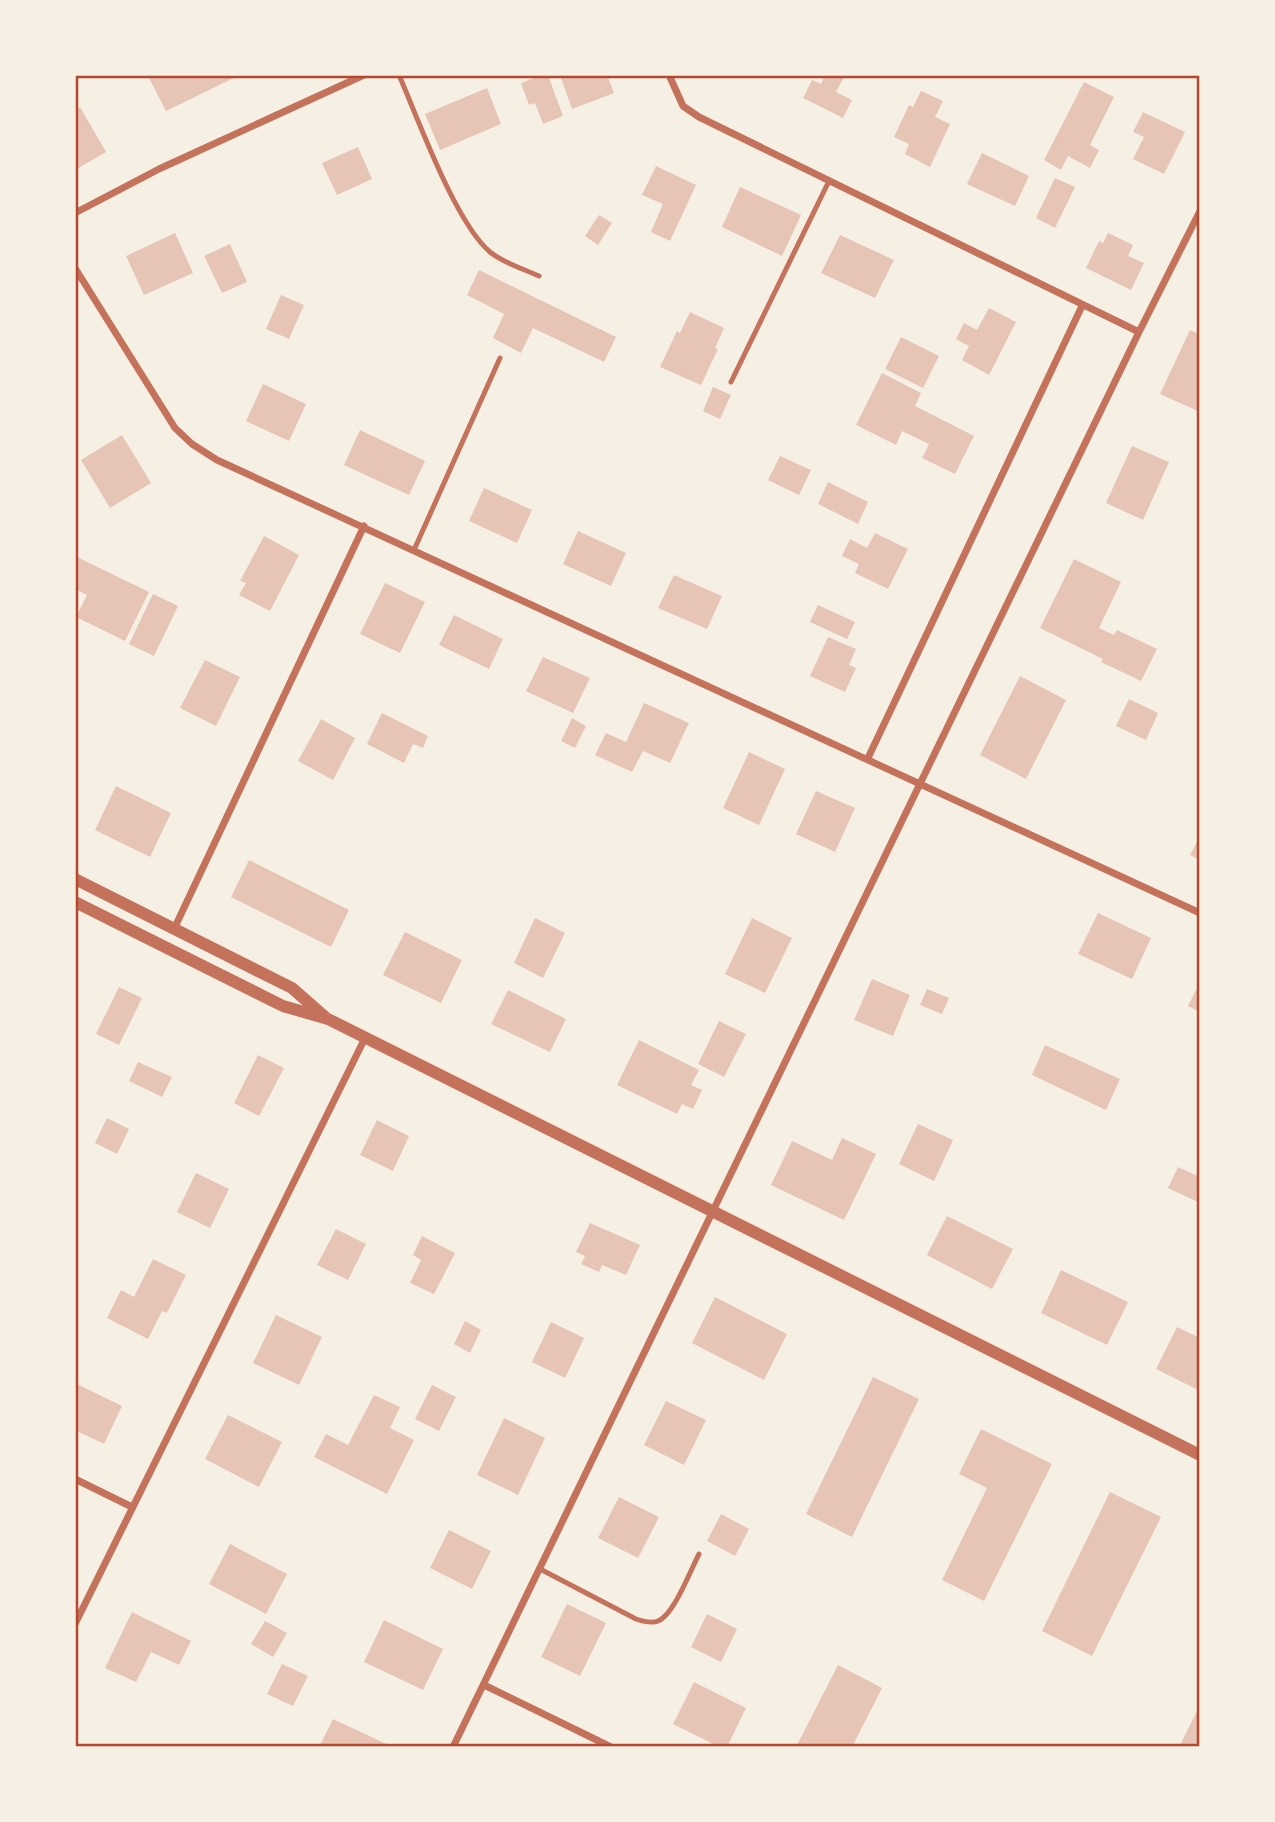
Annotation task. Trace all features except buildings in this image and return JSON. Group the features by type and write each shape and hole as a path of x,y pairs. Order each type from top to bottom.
{"street":[{"path":"75,214 159,169 364,75"},
{"path":"669,75 683,106 699,117 1139,332"},
{"path":"453,1747 1200,211"},
{"path":"75,268 175,428 192,444 218,460 1200,913"},
{"path":"868,758 1082,306"},
{"path":"174,929 364,526"},
{"path":"75,879 292,988 328,1019"},
{"path":"75,902 283,1006 328,1019 1200,1455"},
{"path":"75,1624 365,1038"},
{"path":"75,1479 132,1507"},
{"path":"484,1685 611,1747"}],"lane":[{"path":"399,75 457,203 482,243 492,254 539,276"},
{"path":"731,382 829,181"},
{"path":"414,550 500,358"},
{"path":"540,1569 636,1619 649,1622 658,1621 668,1614 699,1554"}]}
